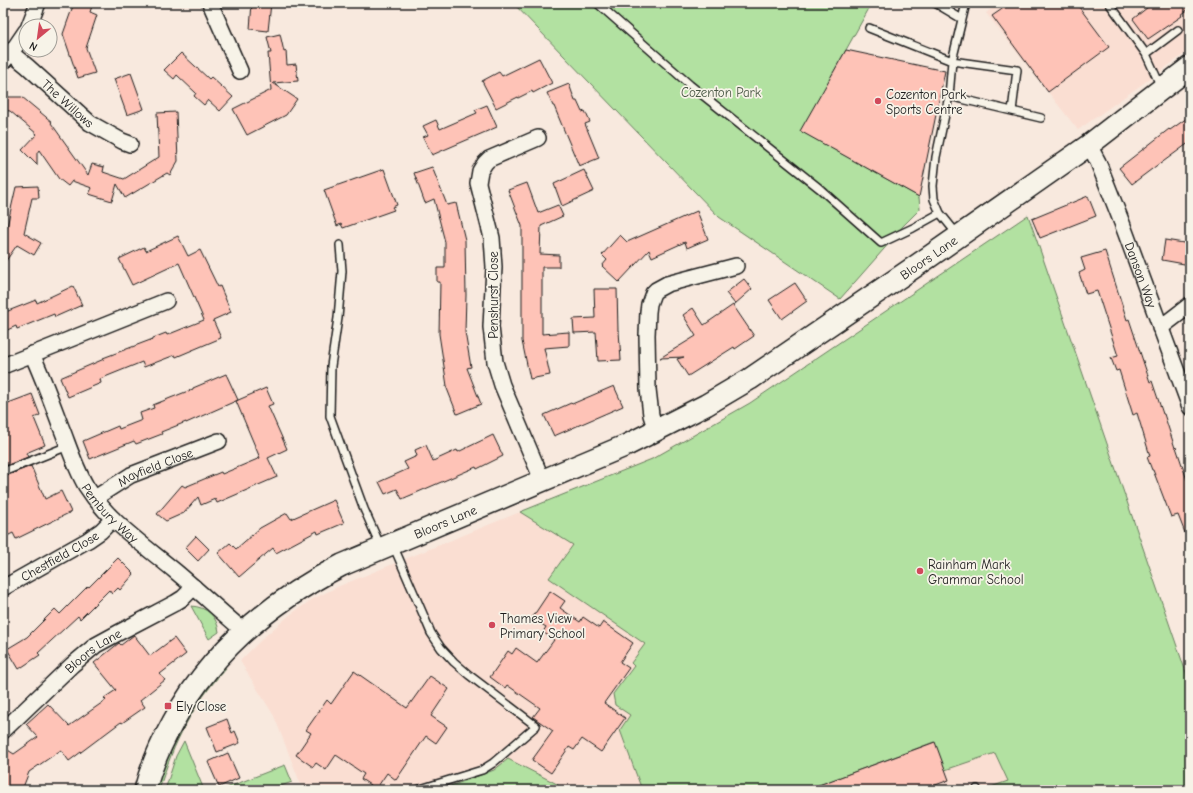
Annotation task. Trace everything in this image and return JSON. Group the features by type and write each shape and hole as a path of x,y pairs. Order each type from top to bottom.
{"street":[{"path":"32,18 38,3"},
{"path":"210,3 240,71"},
{"path":"7,58 18,42"},
{"name":"The Willows","path":"7,58 27,66 90,123 130,144"},
{"name":"Bloors Lane","path":"145,790 156,757 166,735 198,680 244,631 276,605 314,580 342,565 627,446 706,405 750,379 924,261 1089,145 1190,67"},
{"name":"Penshurst Close","path":"538,138 489,159 480,171 478,183 490,226 493,245 494,267 491,327 495,362 502,385 542,482"},
{"name":"Danson Way","path":"1089,145 1098,162 1119,216 1190,407"},
{"path":"656,431 651,416 648,389 647,335 650,298 656,290 667,284 736,266"},
{"path":"3,366 166,301"},
{"path":"1160,328 1190,305"},
{"name":"Pembury Way","path":"32,354 43,378 76,467 86,486 95,498 113,519 244,631"},
{"name":"Mayfield Close","path":"95,498 131,476 219,441"},
{"name":"Chestfield Close","path":"3,588 88,540 101,531 113,519"},
{"name":"Bloors Lane","path":"3,731 89,650 175,603 183,598 194,587"}],"lane":[{"path":"597,3 690,86 819,188 881,243 940,213"},
{"path":"935,3 962,19"},
{"path":"958,236 940,213 934,199 933,186 936,157 949,96 952,61 966,3"},
{"path":"1109,3 1146,54 1161,88"},
{"path":"869,28 952,61 1017,70 1012,111"},
{"path":"1146,54 1178,30"},
{"path":"949,96 1041,118"},
{"path":"340,245 342,271 338,318 331,366 330,416 364,509 387,547 431,633 441,648 469,675 536,726 493,763 482,770 417,790"},
{"path":"3,472 68,446"}],"shaded area":[{"path":"999,3 1190,3 1190,50 1078,130 986,13"},
{"name":"Rainham Mark Grammar School","path":"1028,215 1190,684 1190,790 303,790 274,716 240,661 264,637 291,614 313,599 337,587 652,458 750,403"}],"green space":[{"name":"Cozenton Park","path":"513,3 872,3 801,131 919,197 920,209 903,226 840,299 719,217"},
{"name":"Rainham Mark Grammar School","path":"1028,215 1190,684 1190,790 989,790 988,788 1008,781 995,753 945,770 934,742 806,790 642,790 620,730 630,715 615,705 613,694 634,666 631,663 645,644 549,578 573,545 520,512 652,459 750,403"},
{"path":"191,606 202,608 210,613 216,621 219,632 209,639"},
{"path":"226,668 203,696 185,725 171,756 159,790 154,790 167,752 196,700 221,669"},
{"path":"184,741 204,790 165,790 176,756"},
{"path":"508,759 557,784 559,790 440,790 494,770"},
{"path":"285,765 292,782 270,790 221,790"}],"building":[{"path":"74,3 93,3 90,12 97,15 86,48 95,73 78,78 63,34"},
{"path":"252,3 271,3 268,31 250,29"},
{"path":"1011,3 1076,3 1109,47 1048,92 992,16"},
{"path":"1153,3 1190,3 1190,8 1181,15 1182,16 1148,39 1133,19"},
{"path":"280,34 284,52 286,51 287,65 296,64 298,81 273,83 297,99 286,115 247,135 233,109 271,90 268,53 271,53 267,37"},
{"name":"Cozenton Park Sports Centre","path":"846,50 945,71 919,197 800,131"},
{"path":"181,53 209,79 211,77 233,97 220,111 208,100 204,105 194,96 196,93 177,75 174,79 164,70"},
{"path":"539,58 552,83 533,93 532,91 496,108 482,81 499,72 502,76"},
{"path":"131,73 144,109 127,115 114,79"},
{"path":"569,84 575,101 577,101 582,112 585,111 590,122 585,124 599,158 579,166 547,93"},
{"path":"3,97 22,97 52,122 51,123 88,175 92,164 104,167 103,172 124,179 159,157 157,113 176,112 178,161 170,175 167,173 125,198 117,184 112,201 89,194 92,188 72,181 68,186 59,179 39,150 37,153 37,165 22,150 37,134 10,111 3,110"},
{"path":"487,105 497,127 432,155 423,137 428,135 423,126 436,120 440,129 477,113 475,110"},
{"path":"1190,116 1190,142 1132,184 1119,168 1169,129 1170,130"},
{"path":"432,167 447,205 456,203 465,240 465,332 471,367 467,368 481,404 457,414 446,386 439,334 440,282 437,282 437,268 445,268 445,242 434,199 425,203 414,173"},
{"path":"384,169 397,205 392,207 394,210 343,228 341,224 337,226 324,190"},
{"path":"584,170 594,191 562,206 554,184"},
{"path":"527,183 538,213 558,205 563,216 541,226 540,254 559,255 559,267 542,267 542,334 569,332 569,346 544,348 550,375 530,379 522,341 522,226 508,190"},
{"path":"38,186 39,198 32,198 24,233 41,243 34,255 17,245 3,265 3,244 16,187"},
{"path":"1088,196 1096,216 1040,238 1032,219"},
{"path":"697,211 708,239 687,248 685,242 652,257 649,250 619,282 602,266 607,260 602,255 620,235 627,242"},
{"path":"178,236 188,256 200,250 218,287 220,286 231,312 213,320 221,338 176,357 175,355 144,367 142,362 100,379 101,383 68,397 60,378 104,359 103,358 166,333 167,335 204,320 179,263 132,285 119,259 144,247 146,251"},
{"path":"1165,240 1190,244 1190,265 1162,260"},
{"path":"1105,251 1127,320 1129,319 1150,382 1152,381 1187,480 1190,479 1190,543 1178,515 1171,517 1147,457 1150,456 1137,413 1133,415 1119,370 1116,371 1111,358 1118,356 1097,291 1086,294 1079,273 1085,270 1081,258"},
{"path":"744,279 752,289 735,304 726,293"},
{"path":"795,283 807,301 782,319 769,300"},
{"path":"73,286 82,305 55,317 54,314 17,329 16,326 3,332 3,313 36,300 37,303"},
{"path":"594,289 617,289 618,331 621,360 598,361 596,332 574,333 573,319 595,318"},
{"path":"733,305 754,336 735,349 734,347 688,376 677,359 684,357 660,358 696,336 683,315 693,308 704,325"},
{"path":"226,374 238,400 186,423 161,432 162,434 136,444 134,441 90,459 83,441 118,426 119,429 142,420 140,413 154,408 153,405"},
{"path":"614,386 623,406 554,436 544,415"},
{"path":"266,388 273,404 268,406 287,449 268,458 277,477 217,503 215,499 201,505 198,497 184,513 166,521 157,514 182,485 185,487 221,472 222,474 260,458 236,401"},
{"path":"32,394 40,415 34,418 45,445 26,453 28,457 3,467 3,405"},
{"path":"493,435 503,456 477,469 476,467 402,499 397,489 385,494 379,482 408,469 404,462 417,456 415,450 426,445 433,461 457,450 458,452"},
{"path":"31,466 45,499 61,491 71,512 16,539 13,533 3,538 3,477"},
{"path":"334,500 344,523 318,534 317,531 276,553 273,548 239,577 218,553 230,543 236,549 260,528 287,513 291,519"},
{"path":"196,536 209,549 198,561 185,548"},
{"path":"118,558 134,574 120,590 118,588 112,594 109,590 80,619 78,616 38,653 40,655 19,669 7,649 27,637 55,609 60,614"},
{"path":"550,591 565,601 560,608 580,622 583,617 599,628 603,622 633,643 620,662 629,668 604,703 625,718 601,752 582,739 574,750 569,747 551,773 532,760 553,731 533,717 540,708 507,685 505,688 490,677 508,651 512,654 516,648 537,663 554,640 543,632 546,627 532,618"},
{"path":"134,635 150,656 174,638 186,654 160,674 165,680 140,700 145,707 122,723 121,722 69,761 61,750 29,772 22,790 3,790 3,747 14,754 38,737 26,724 48,704 69,726 106,700 104,698 116,690 94,663 119,643 121,645"},
{"path":"354,671 407,708 430,676 449,689 431,716 447,727 436,743 426,736 396,780 387,773 376,789 361,779 364,774 336,755 326,770 316,763 313,767 296,755 311,733 306,730 327,700 331,704"},
{"path":"227,719 232,733 235,731 240,743 217,752 207,727"},
{"path":"935,742 949,780 922,790 808,790 808,789"},
{"path":"228,753 239,778 219,787 208,762"}],"place":[{"name":"Cozenton Park Sports Centre","path":"878,101"},
{"name":"Rainham Mark Grammar School","path":"920,571"},
{"name":"Thames View Primary School","path":"492,625"},
{"name":"Ely Close","path":"168,706"}]}
